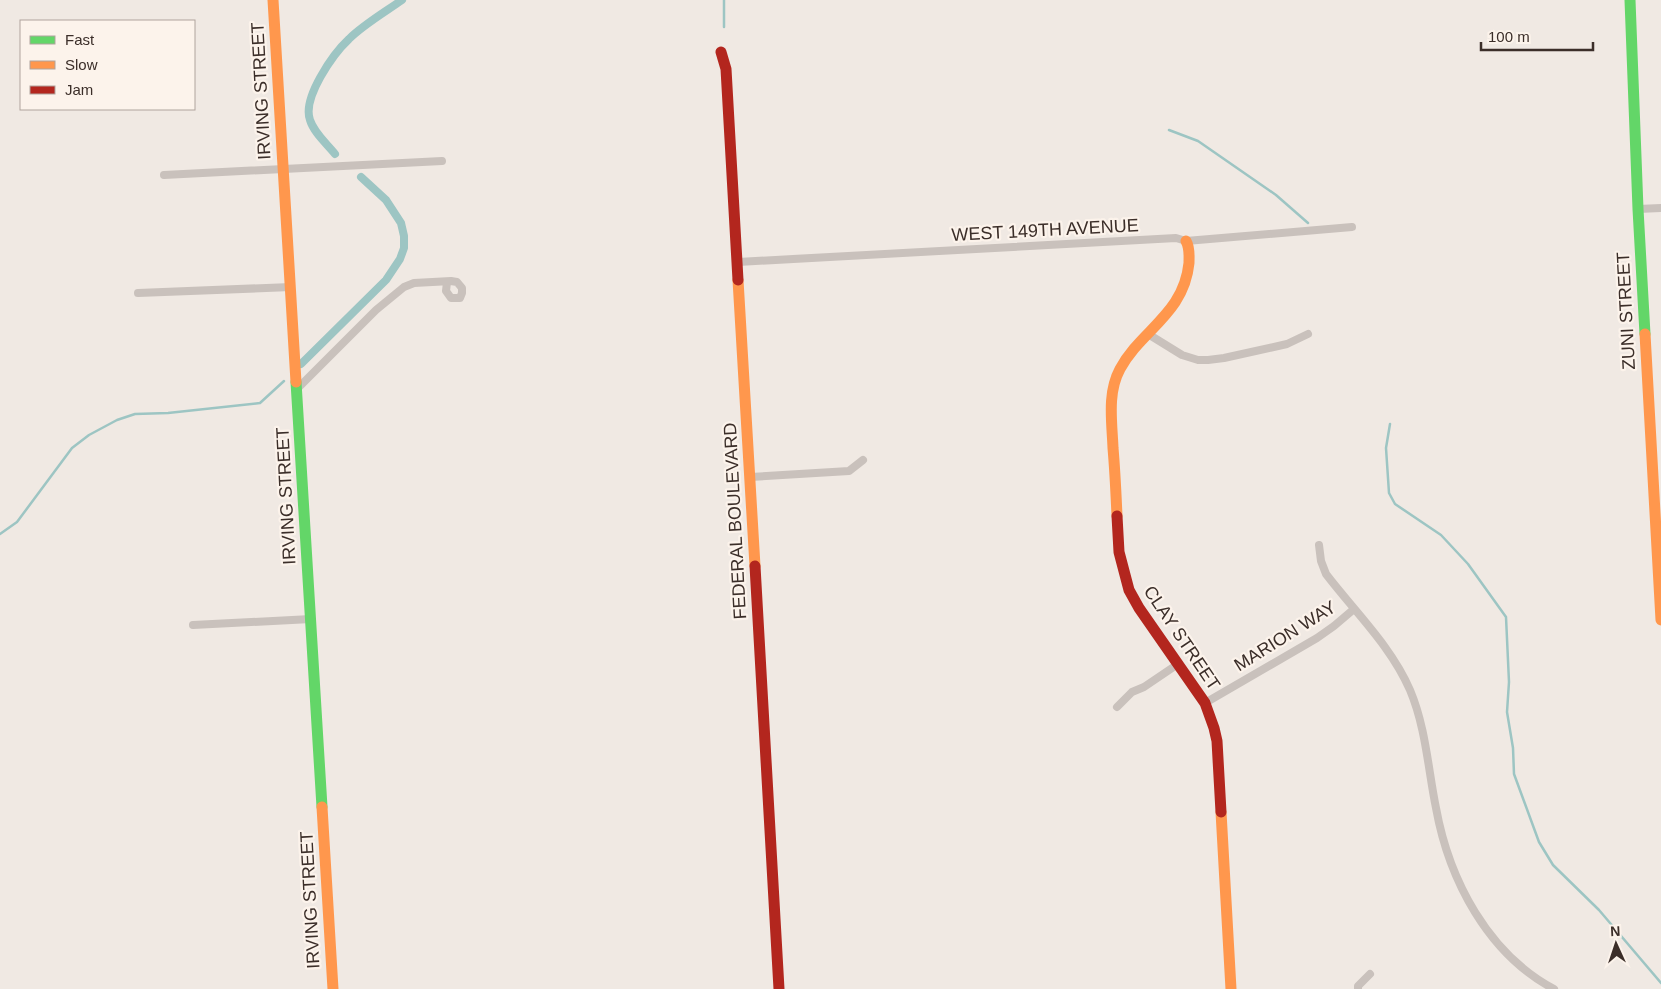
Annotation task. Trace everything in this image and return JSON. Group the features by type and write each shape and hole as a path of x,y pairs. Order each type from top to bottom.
{"street":[{"name":"IRVING STREET","path":"273,0 333,989"},
{"name":"ZUNI STREET","path":"1630,0 1638,209 1661,620"},
{"name":"FEDERAL BOULEVARD","path":"721,52 726,69 738,262 779,989"},
{"path":"164,175 442,161"},
{"path":"1638,209 1661,208"},
{"name":"WEST 149TH AVENUE","path":"738,262 1176,238 1186,241 1352,227"},
{"name":"CLAY STREET","path":"1186,241 1189,247 1186,285 1171,308 1120,367 1112,393 1119,552 1124,577 1129,590 1139,608 1205,703 1214,728 1217,741 1231,989"},
{"path":"297,389 370,316 404,287 414,283 447,282"},
{"path":"138,293 291,287"},
{"path":"1148,334 1182,355 1198,360 1224,358 1287,344 1308,334"},
{"path":"750,477 849,471 863,460"},
{"path":"1319,545 1321,561 1326,574 1395,662 1410,689 1418,711 1426,745 1436,810 1442,833 1453,867 1466,895 1484,927 1506,954 1536,980 1554,989"},
{"name":"MARION WAY","path":"1205,703 1317,638 1354,609"},
{"path":"193,625 311,619"},
{"path":"1117,707 1132,692 1144,687 1178,664"},
{"path":"1358,989 1358,986 1370,974"}],"waterway":[{"path":"335,154 318,134 310,120 310,100 320,77 349,39 402,0"},
{"path":"724,0 724,27"},
{"path":"1169,130 1198,141 1276,195 1308,223"},
{"path":"301,364 386,280 400,259 404,248 401,223 386,200 361,177"},
{"path":"0,534 17,522 72,448 89,435 117,420 135,414 168,413 260,403 284,381"},
{"path":"1390,424 1386,448 1389,493 1395,504 1441,535 1468,564 1506,617 1509,682 1507,712 1513,748 1514,774 1539,842 1553,865 1599,910 1661,983"}],"traffic: fast":[{"path":"1630,0 1645,334"},
{"path":"296,382 322,807"}],"traffic: slow":[{"path":"273,0 296,382"},
{"path":"1117,516 1111,418 1113,388 1120,369 1129,355 1171,309 1179,296 1189,263 1189,249 1186,241"},
{"path":"738,280 755,566"},
{"path":"1645,334 1661,620"},
{"path":"322,807 333,989"},
{"path":"1221,812 1231,989"}],"traffic: jam":[{"path":"721,52 726,69 738,280"},
{"path":"1117,516 1119,552 1129,590 1139,608 1205,703 1214,728 1217,741 1221,812"},
{"path":"755,566 779,989"}]}
